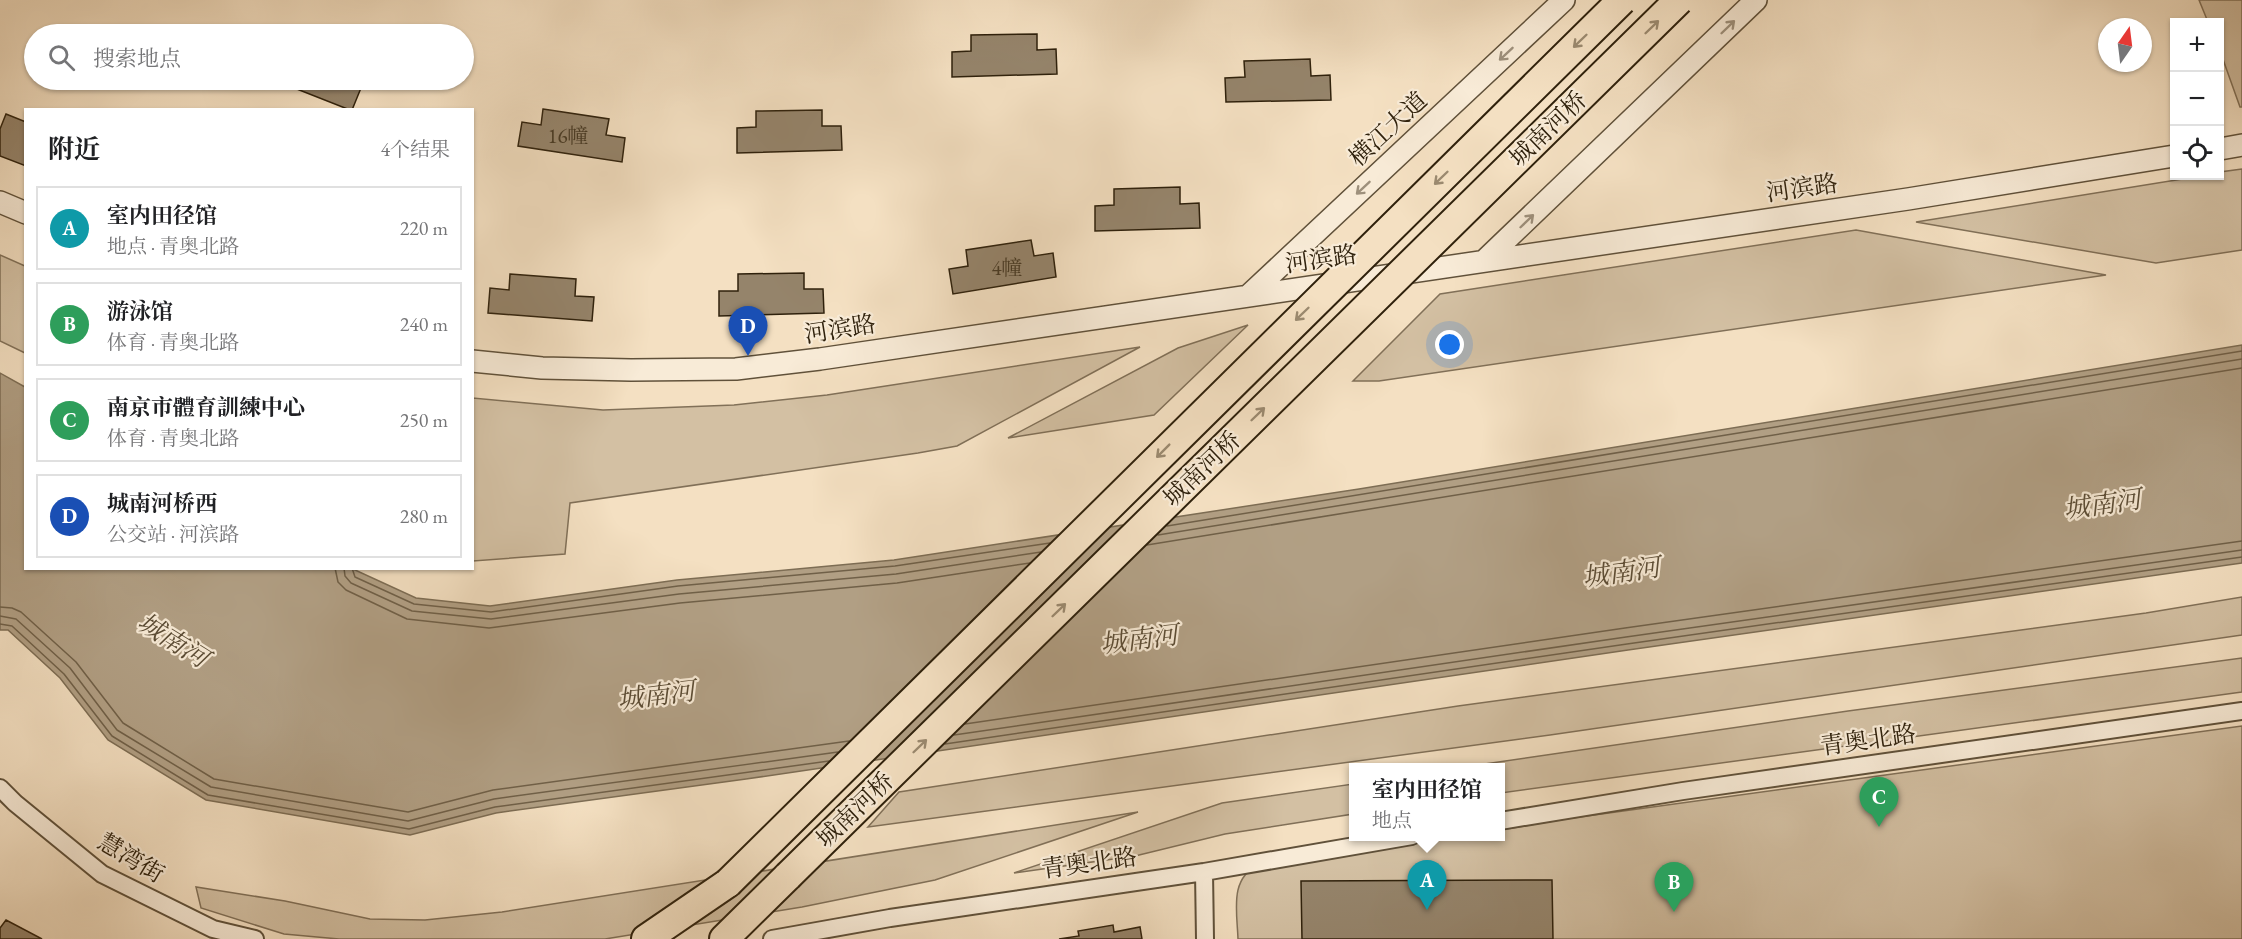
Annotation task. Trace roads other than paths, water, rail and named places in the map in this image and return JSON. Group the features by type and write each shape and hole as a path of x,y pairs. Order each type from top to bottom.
{"highway":[{"name":"城南河桥","path":"672,939 1622,0"},
{"name":"城南河桥","path":"724,939 1679,0"},
{"path":"737,939 788,876"},
{"path":"646,939 728,883"}],"street":[{"name":"横江大道","path":"1248,296 1564,0"},
{"path":"1484,261 1756,0"},
{"path":"2224,148 2242,145"},
{"name":"河滨路","path":"474,361 542,368 631,370 736,369 820,359 1908,199 2170,157"},
{"path":"0,202 24,212"},
{"name":"青奥北路","path":"1505,820 1683,790 2242,711"},
{"name":"慧湾街","path":"0,788 15,803 102,873 213,928 255,939"},
{"name":"青奥北路","path":"772,939 1027,896 1204,872 1388,841"},
{"path":"1204,872 1205,939"}],"water":[{"name":"城南河","path":"2242,345 2242,563 496,813 410,835 206,800 108,740 60,678 8,630 0,630 0,373 24,386 24,570 355,570 416,598 490,606 677,580 894,560 1359,489"}],"place":[{"name":"城南河桥西","path":"748,356"},
{"name":"南京市體育訓練中心","path":"1879,827"},
{"name":"室内田径馆","path":"1427,910"},
{"name":"游泳馆","path":"1674,912"}]}
